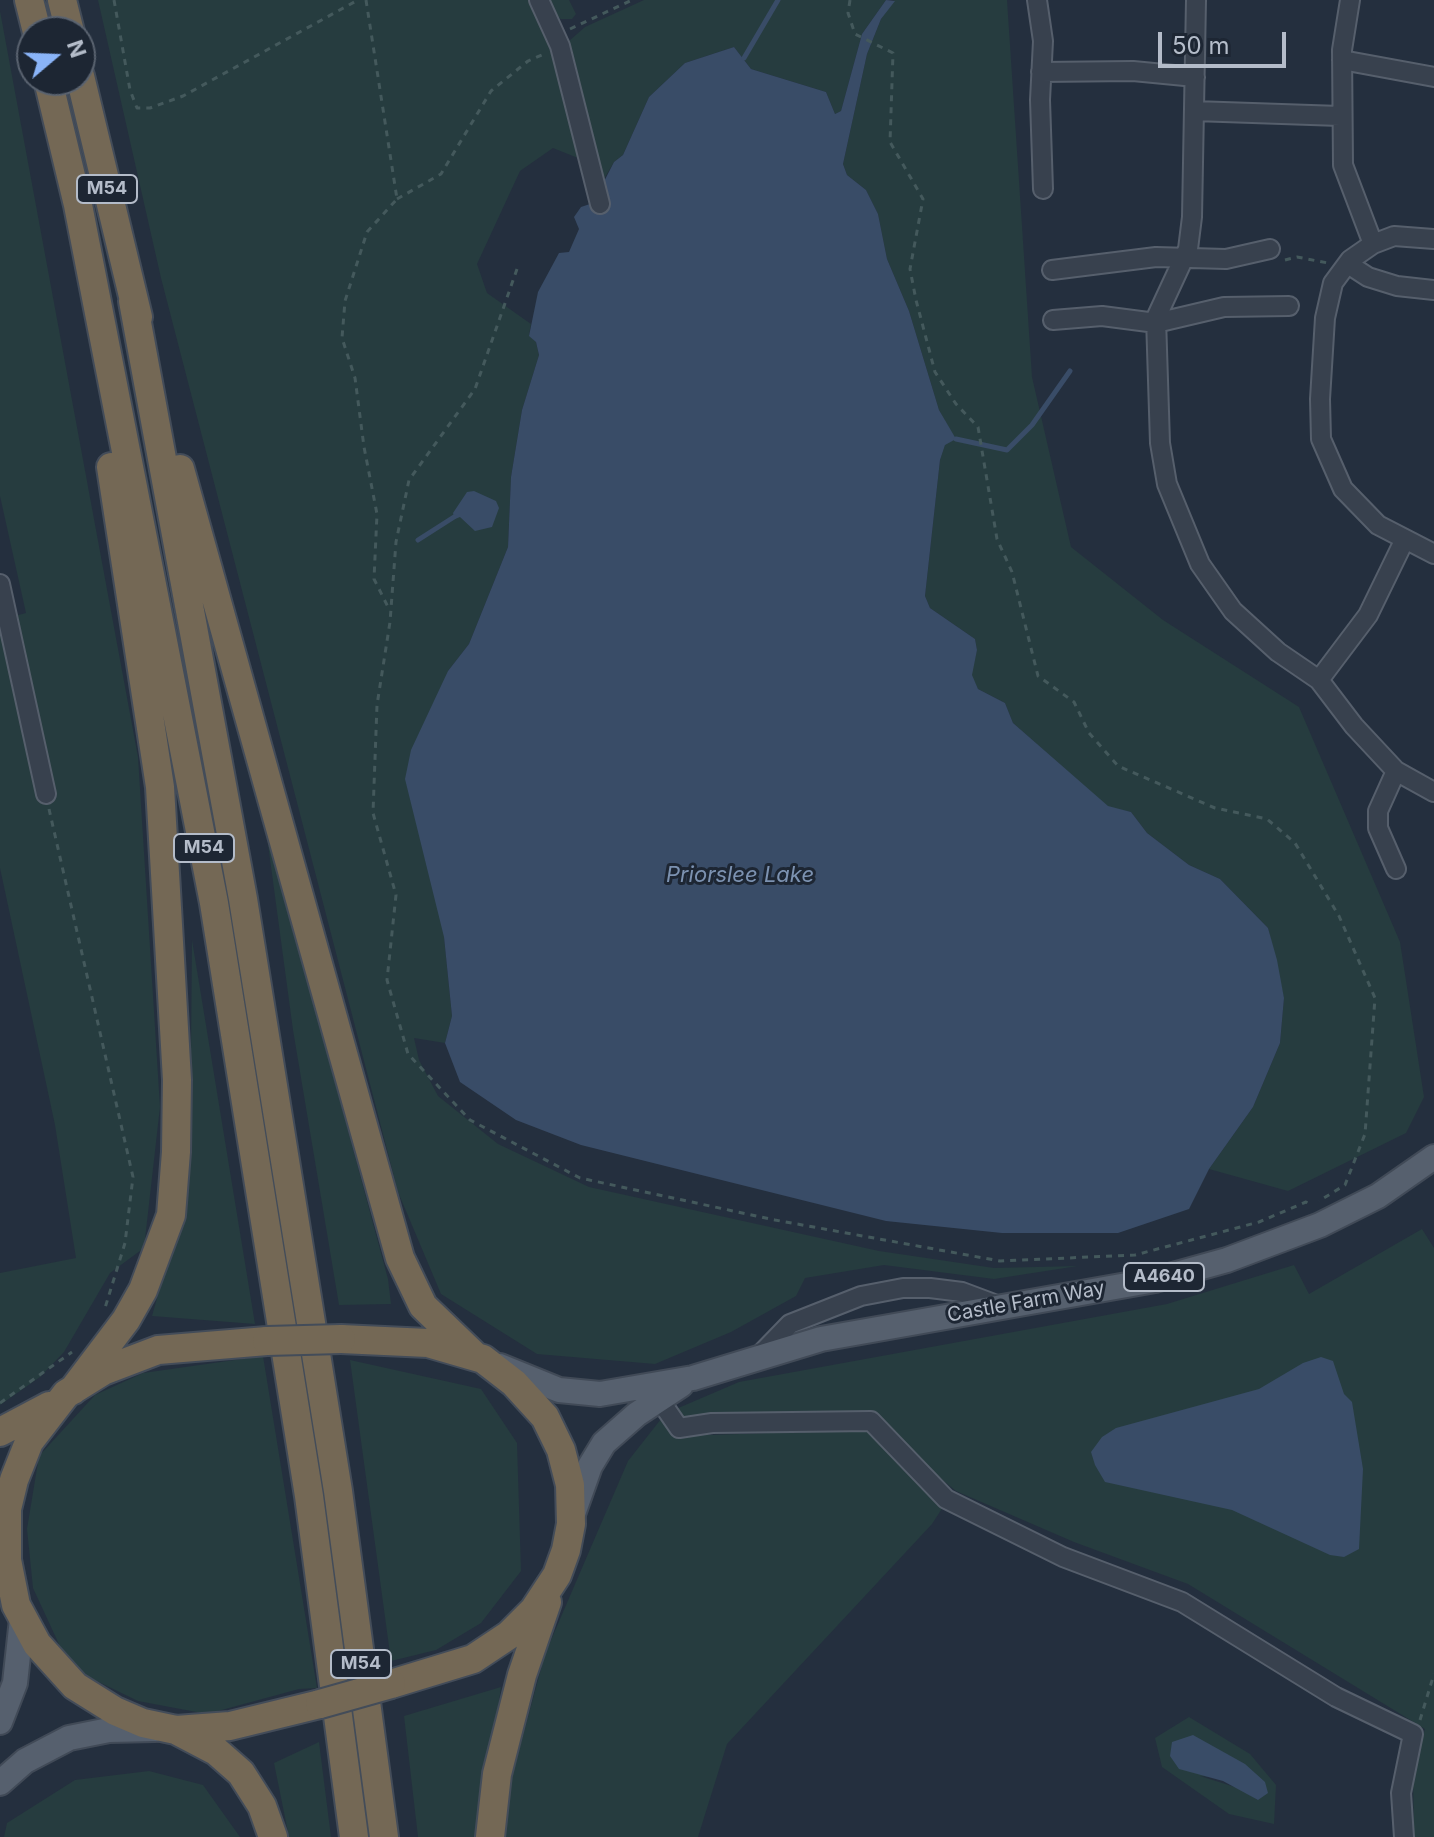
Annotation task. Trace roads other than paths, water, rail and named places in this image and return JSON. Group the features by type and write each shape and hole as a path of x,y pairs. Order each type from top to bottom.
{"highway":[{"name":"M54","path":"52,96 78,205 214,903 309,1496 354,1837"},
{"name":"M54","path":"85,96 133,301 246,915 338,1491 384,1837"},
{"path":"19,1612 6,1535 14,1480 29,1442 126,1320 143,1290 171,1215 176,1152 177,1080 160,787 94,363 78,205"},
{"path":"133,301 400,1258 423,1306 536,1405 555,1433 568,1475 571,1524 518,1689 497,1774 490,1837"},
{"path":"0,1432 103,1371 158,1350 267,1341 341,1339 428,1343 478,1357"},
{"path":"173,1730 230,1726 460,1665 498,1644 534,1610 557,1575"},
{"path":"0,1578 56,1668 92,1699 143,1723 173,1730 216,1751 241,1773 262,1806 273,1837"}],"main road":[{"name":"Castle Farm Way","path":"478,1357 559,1390 577,1393 600,1394 693,1378 821,1339 1155,1280 1272,1245 1378,1196 1434,1157"},
{"name":"Castle Farm Way","path":"571,1524 582,1484 604,1443 659,1399 693,1378"},
{"path":"0,1722 15,1683 19,1612"},
{"path":"0,1783 25,1761 69,1738 109,1730 173,1730"}],"street":[{"path":"539,0 558,42 600,204"},
{"path":"1037,0 1043,41 1040,100 1043,189"},
{"path":"1196,0 1194,190 1184,256 1156,323 1160,443 1167,484 1200,564 1233,611 1278,652 1319,680 1354,726 1396,771 1434,792"},
{"path":"1350,0 1342,60 1340,116 1343,165 1373,244"},
{"path":"1342,60 1434,77"},
{"path":"1041,72 1133,71 1195,77"},
{"path":"1194,111 1340,116"},
{"path":"1434,239 1394,236 1373,244 1348,264 1333,283 1320,362 1321,439 1343,489 1378,525 1434,554"},
{"path":"1052,270 1184,256 1226,259 1270,249"},
{"path":"1348,264 1368,277 1397,286 1434,290"},
{"path":"1053,320 1102,316 1156,323 1224,307 1289,306"},
{"path":"1319,680 1368,615 1404,541"},
{"path":"0,584 46,794"},
{"path":"1396,771 1378,811 1378,828 1396,869"},
{"path":"759,1356 790,1324 861,1296 903,1288 930,1288 962,1292 1002,1307"},
{"path":"659,1399 679,1428 712,1423 871,1421 946,1499 1063,1557 1182,1602 1336,1697 1413,1734 1401,1793 1404,1837"}],"water":[{"name":"Priorslee Lake","path":"886,0 895,1 881,19 867,54 843,164 847,175 866,190 878,214 887,259 909,311 939,410 956,439 945,445 940,460 925,596 930,608 975,639 977,650 972,675 978,689 1005,703 1013,723 1108,806 1131,812 1147,833 1189,865 1220,879 1268,928 1277,960 1284,998 1280,1043 1253,1107 1209,1169 1189,1209 1118,1233 1002,1233 886,1221 581,1145 516,1120 460,1082 445,1043 452,1016 444,937 405,779 411,750 448,671 469,644 508,547 511,477 522,410 539,355 536,342 529,336 538,292 559,253 569,252 579,229 574,217 581,207 593,203 614,162 623,155 649,97 685,63 734,47 751,69 826,92 835,114 841,111 862,34"},
{"path":"474,491 496,501 499,508 492,527 475,531 460,517 455,519 453,513 467,492"},
{"path":"1321,1357 1333,1361 1344,1394 1352,1402 1363,1469 1359,1549 1344,1557 1330,1555 1232,1510 1105,1482 1095,1465 1091,1452 1102,1437 1116,1428 1259,1389 1303,1363"},
{"path":"1193,1735 1245,1764 1265,1782 1268,1793 1258,1800 1223,1781 1179,1769 1170,1756 1172,1742"}],"waterway":[{"path":"744,58 778,0"},
{"path":"956,439 1007,450 1032,425 1070,371"},
{"path":"418,540 454,517"}]}
